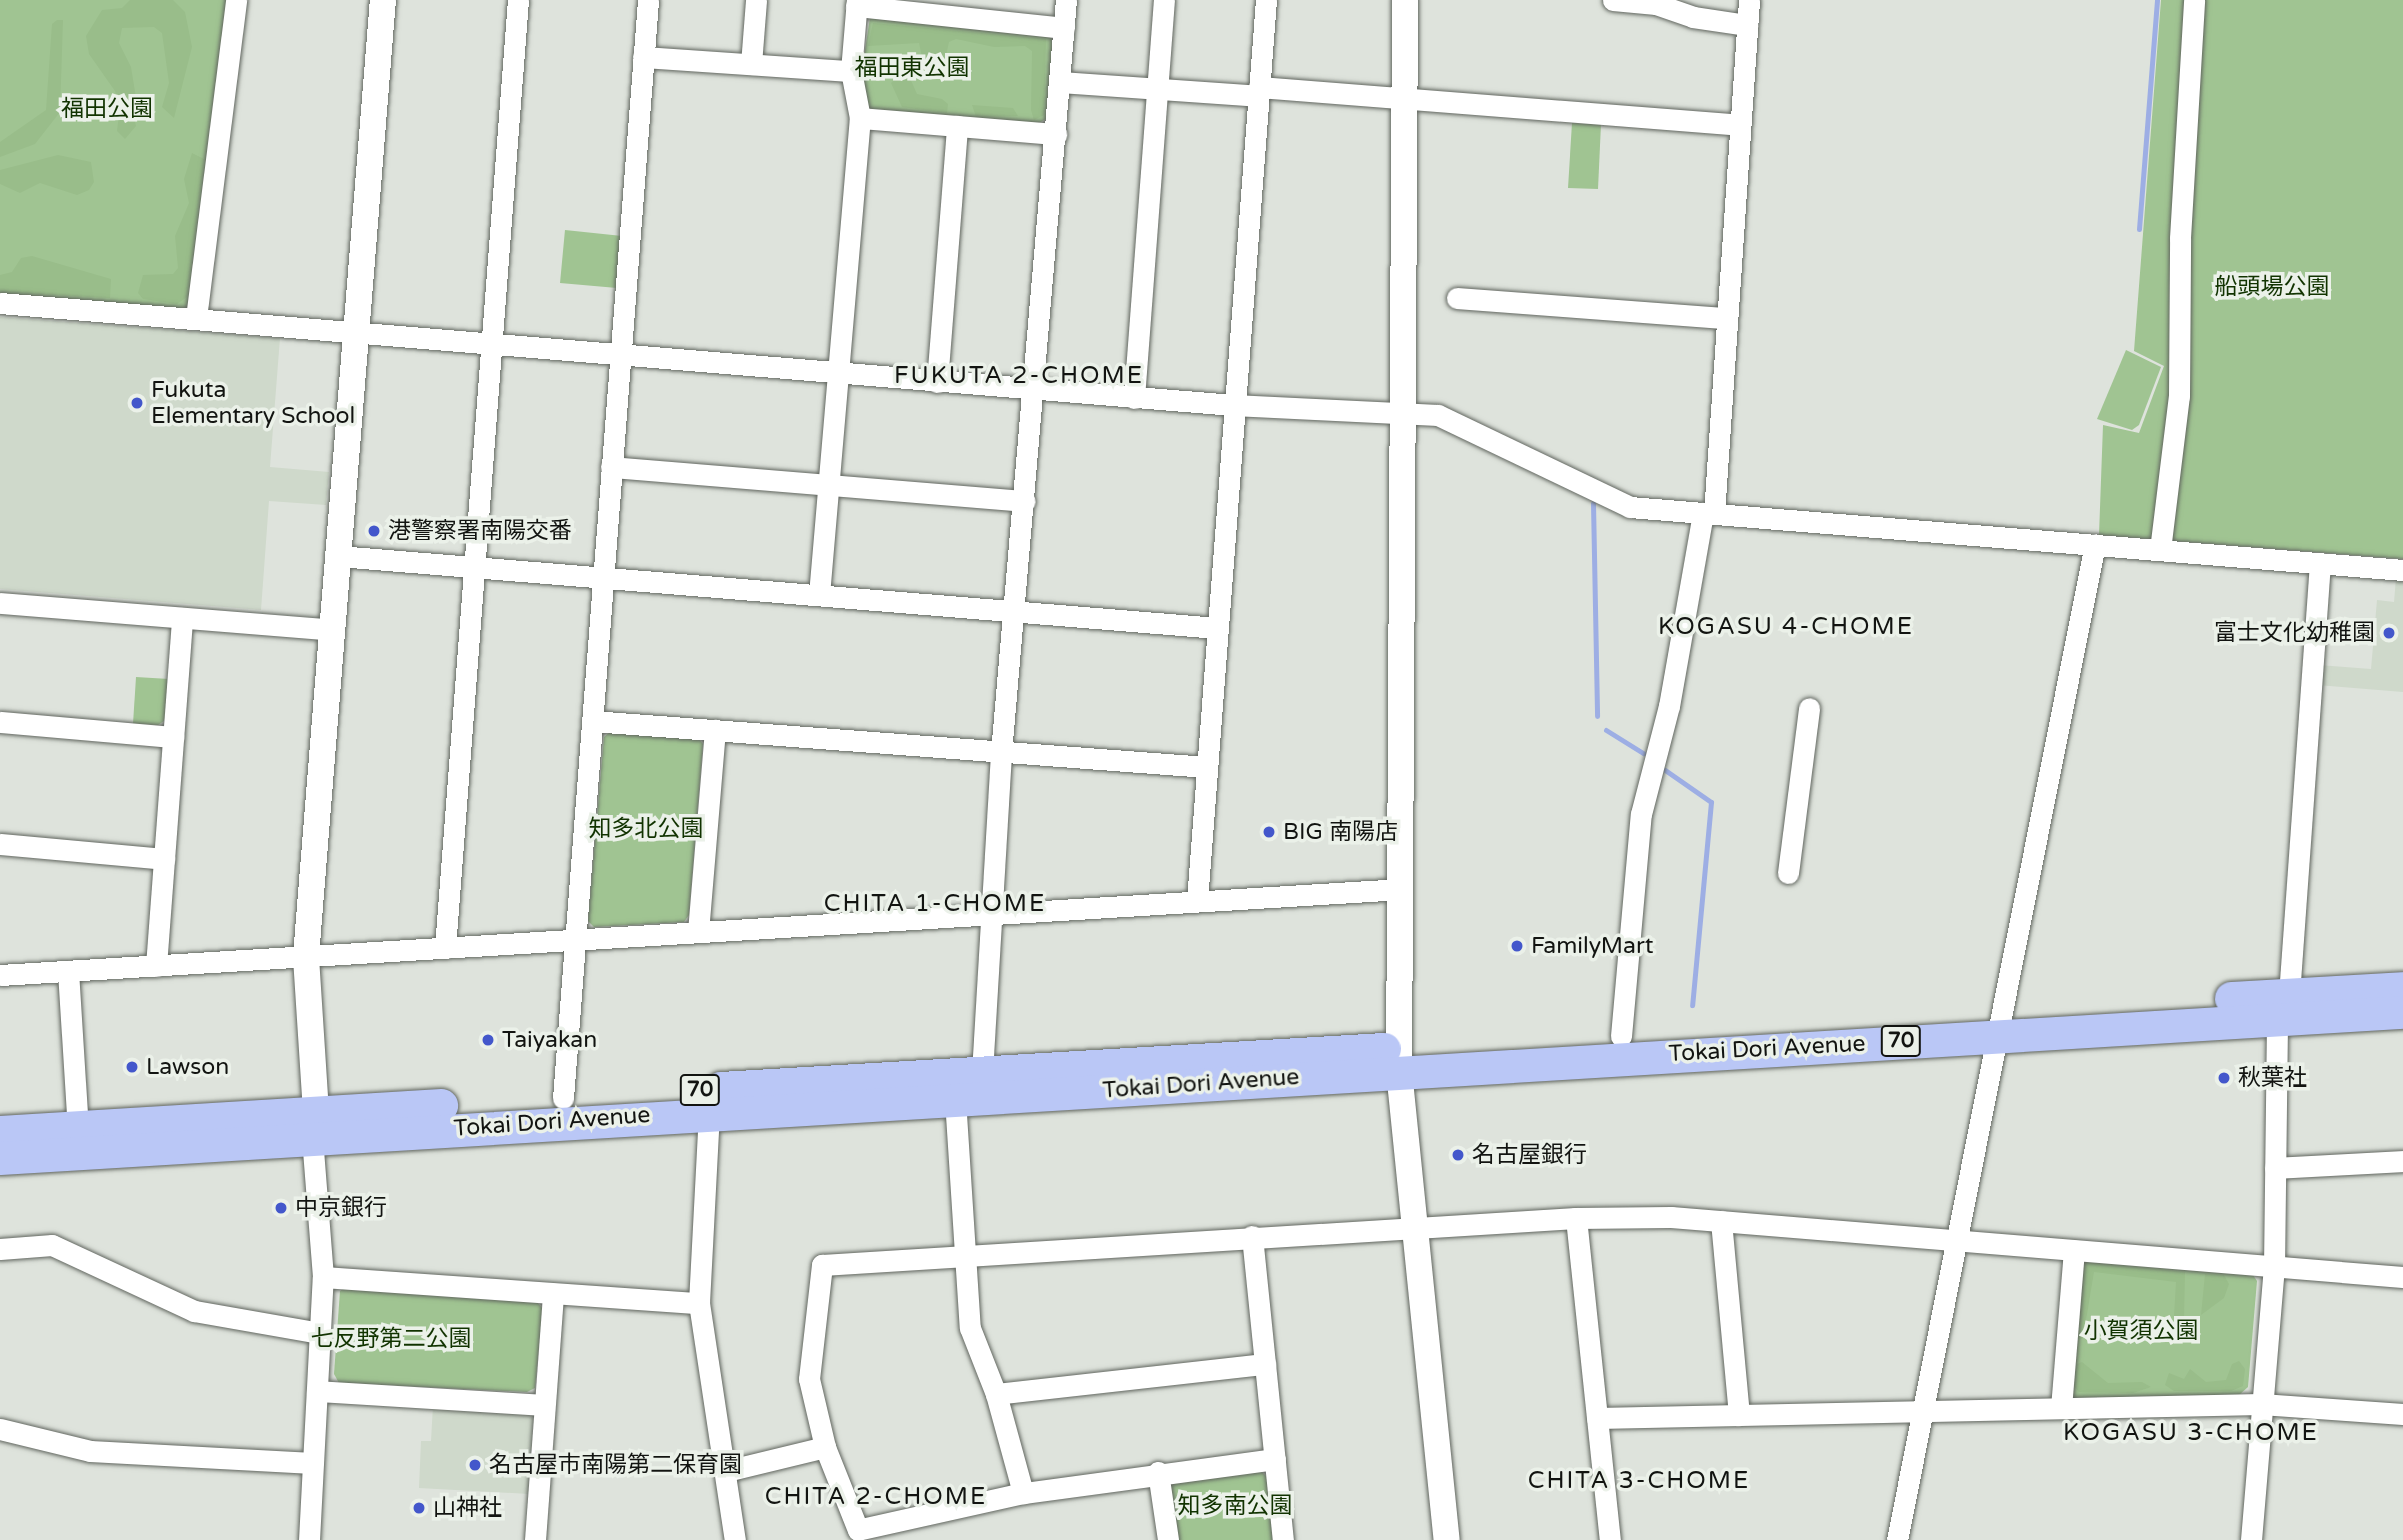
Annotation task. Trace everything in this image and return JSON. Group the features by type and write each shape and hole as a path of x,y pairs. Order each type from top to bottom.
{"main road":[{"name":"Tokai Dori Avenue","path":"0,1158 563,1098 982,1073 1400,1060 2283,1007 2403,988"},
{"name":"Tokai Dori Avenue","path":"2283,1007 2403,1012"},
{"name":"Tokai Dori Avenue","path":"0,1132 709,1112 955,1099 1400,1060 1621,1035 2001,1024"}],"street":[{"path":"196,318 236,0"},
{"path":"309,1540 323,1277 306,956 383,0"},
{"path":"445,948 472,567 518,0"},
{"path":"563,1098 648,0"},
{"path":"751,64 756,0"},
{"path":"982,1073 1001,753 1035,390 1066,0"},
{"path":"1134,398 1164,0"},
{"path":"1197,901 1266,0"},
{"path":"1405,0 1400,1060 1447,1540"},
{"path":"1613,0 1656,4 1693,17 1747,25"},
{"path":"1621,1035 1641,814 1670,706 1709,513 1749,0"},
{"path":"2160,550 2179,396 2179,238 2194,0"},
{"path":"819,595 860,118 851,71 857,3 961,8 1064,28"},
{"path":"643,57 851,71"},
{"path":"1060,82 1405,96 1740,125"},
{"path":"860,118 1056,134"},
{"path":"937,382 957,126"},
{"path":"1457,298 1726,318"},
{"path":"0,303 1134,398 1438,415 1630,507 2403,570"},
{"path":"611,467 1025,501"},
{"path":"1897,1540 1919,1411 2001,1024 2095,544"},
{"path":"338,556 1217,628"},
{"path":"2251,1540 2274,1268 2275,1168 2283,1007 2320,563"},
{"path":"0,603 332,630"},
{"path":"156,966 182,618"},
{"path":"1788,873 1809,708"},
{"path":"592,720 1206,767"},
{"path":"0,722 173,737"},
{"path":"698,932 715,730"},
{"path":"0,844 164,859"},
{"path":"0,975 1401,889"},
{"path":"68,971 78,1128"},
{"path":"955,1099 970,1328 996,1394 1023,1493"},
{"path":"709,1112 699,1303 736,1540"},
{"path":"2275,1168 2403,1161"},
{"path":"1576,1218 1610,1540"},
{"path":"1275,1459 1158,1472 1023,1493 858,1535 825,1447 810,1380 822,1265 967,1253 1576,1218 1721,1221 2403,1277"},
{"path":"1721,1221 1739,1415"},
{"path":"1252,1236 1283,1540"},
{"path":"0,1249 52,1245 194,1311 320,1333"},
{"path":"2061,1408 2074,1251"},
{"path":"323,1277 699,1303"},
{"path":"535,1540 553,1294"},
{"path":"996,1394 1265,1364"},
{"path":"317,1391 543,1405"},
{"path":"1597,1418 2262,1404 2403,1414"},
{"path":"0,1429 90,1451 313,1463"},
{"path":"726,1471 825,1447"},
{"path":"1158,1472 1168,1540"}],"shaded area":[{"name":"Fukuta Elementary School","path":"0,317 280,338 270,467 329,472 326,505 269,501 261,610 0,589"},
{"name":"富士文化幼稚園","path":"2396,578 2403,579 2403,692 2317,685 2319,665 2371,669 2377,600 2394,602"},
{"name":"名古屋市南陽第二保育園","path":"433,1405 526,1411 533,1419 529,1494 419,1488 421,1441 431,1441"}],"green space":[{"name":"福田公園","path":"0,0 228,0 191,304 184,310 0,296"},
{"path":"130,0 173,0 185,12 192,47 174,118 162,107 169,83 162,33 154,27 122,28 119,43 131,67 137,104 133,113 136,126 125,139 117,131 120,106 115,91 89,54 86,36 102,10 122,8"},
{"name":"船頭場公園","path":"2161,0 2403,0 2403,559 2099,535 2103,425 2139,433 2164,366 2134,351"},
{"name":"福田東公園","path":"870,18 1049,36 1053,41 1046,119 1037,124 870,111 863,104 861,75"},
{"path":"63,20 60,112 35,144 0,157 0,142 46,110 52,24"},
{"path":"873,23 1046,39 1044,115 1034,120 1031,110 1032,51 1025,46 994,47 956,39 949,42 945,60 935,63 922,57 919,43 868,46"},
{"path":"901,73 909,76 917,94 942,99 948,104 947,113 902,107 891,83"},
{"path":"972,105 1013,108 1018,116 976,117"},
{"path":"1572,123 1601,124 1598,189 1568,188"},
{"path":"192,153 204,159 187,297 177,304 143,299 138,293 143,275 173,274 178,268 175,236 189,203 184,179"},
{"path":"58,155 91,162 94,182 89,190 77,195 40,183 20,193 0,184 0,170"},
{"path":"565,230 622,236 617,288 560,283"},
{"path":"32,256 111,279 110,298 0,292 0,275 12,272 21,258"},
{"path":"2126,350 2161,367 2139,425 2132,430 2097,419"},
{"path":"136,677 169,679 167,719 158,725 133,724"},
{"name":"知多北公園","path":"611,731 699,739 703,744 689,915 684,922 594,927 588,921 604,737"},
{"name":"小賀須公園","path":"2087,1260 2253,1275 2257,1281 2248,1387 2239,1395 2074,1398 2068,1391 2080,1266"},
{"path":"2087,1262 2185,1272 2184,1319 2174,1316 2176,1282 2094,1272 2083,1338 2078,1339 2082,1266"},
{"path":"2205,1274 2224,1275 2229,1284 2224,1298 2201,1315"},
{"name":"七反野第二公園","path":"344,1288 537,1302 543,1309 535,1388 527,1392 339,1383 334,1374 340,1291"},
{"path":"2239,1361 2245,1369 2243,1386 2231,1391 2174,1391 2165,1385 2169,1373 2184,1379 2190,1369 2206,1382 2226,1380 2232,1364"},
{"path":"2082,1362 2108,1383 2142,1382 2151,1387 2133,1393 2079,1392 2072,1384 2077,1364"},
{"name":"知多南公園","path":"1259,1469 1267,1477 1273,1540 1175,1540 1167,1487 1172,1480"}],"waterway":[{"path":"2139,229 2157,0"},
{"path":"1593,503 1597,716"},
{"path":"1606,730 1643,753"},
{"path":"1665,770 1711,802 1692,1005"}],"place":[{"name":"Fukuta Elementary School","path":"137,403"},
{"name":"港警察署南陽交番","path":"374,531"},
{"name":"富士文化幼稚園","path":"2389,633"},
{"name":"BIG 南陽店","path":"1269,832"},
{"name":"FamilyMart","path":"1517,946"},
{"name":"Taiyakan","path":"488,1040"},
{"name":"Lawson","path":"132,1067"},
{"name":"秋葉社","path":"2224,1078"},
{"name":"名古屋銀行","path":"1458,1155"},
{"name":"中京銀行","path":"281,1208"},
{"name":"名古屋市南陽第二保育園","path":"475,1465"},
{"name":"山神社","path":"419,1508"}],"district":[{"name":"FUKUTA 2-CHOME","path":"1019,376"},
{"name":"KOGASU 4-CHOME","path":"1786,627"},
{"name":"CHITA 1-CHOME","path":"935,904"},
{"name":"KOGASU 3-CHOME","path":"2191,1433"},
{"name":"CHITA 3-CHOME","path":"1639,1481"},
{"name":"CHITA 2-CHOME","path":"876,1497"}]}
